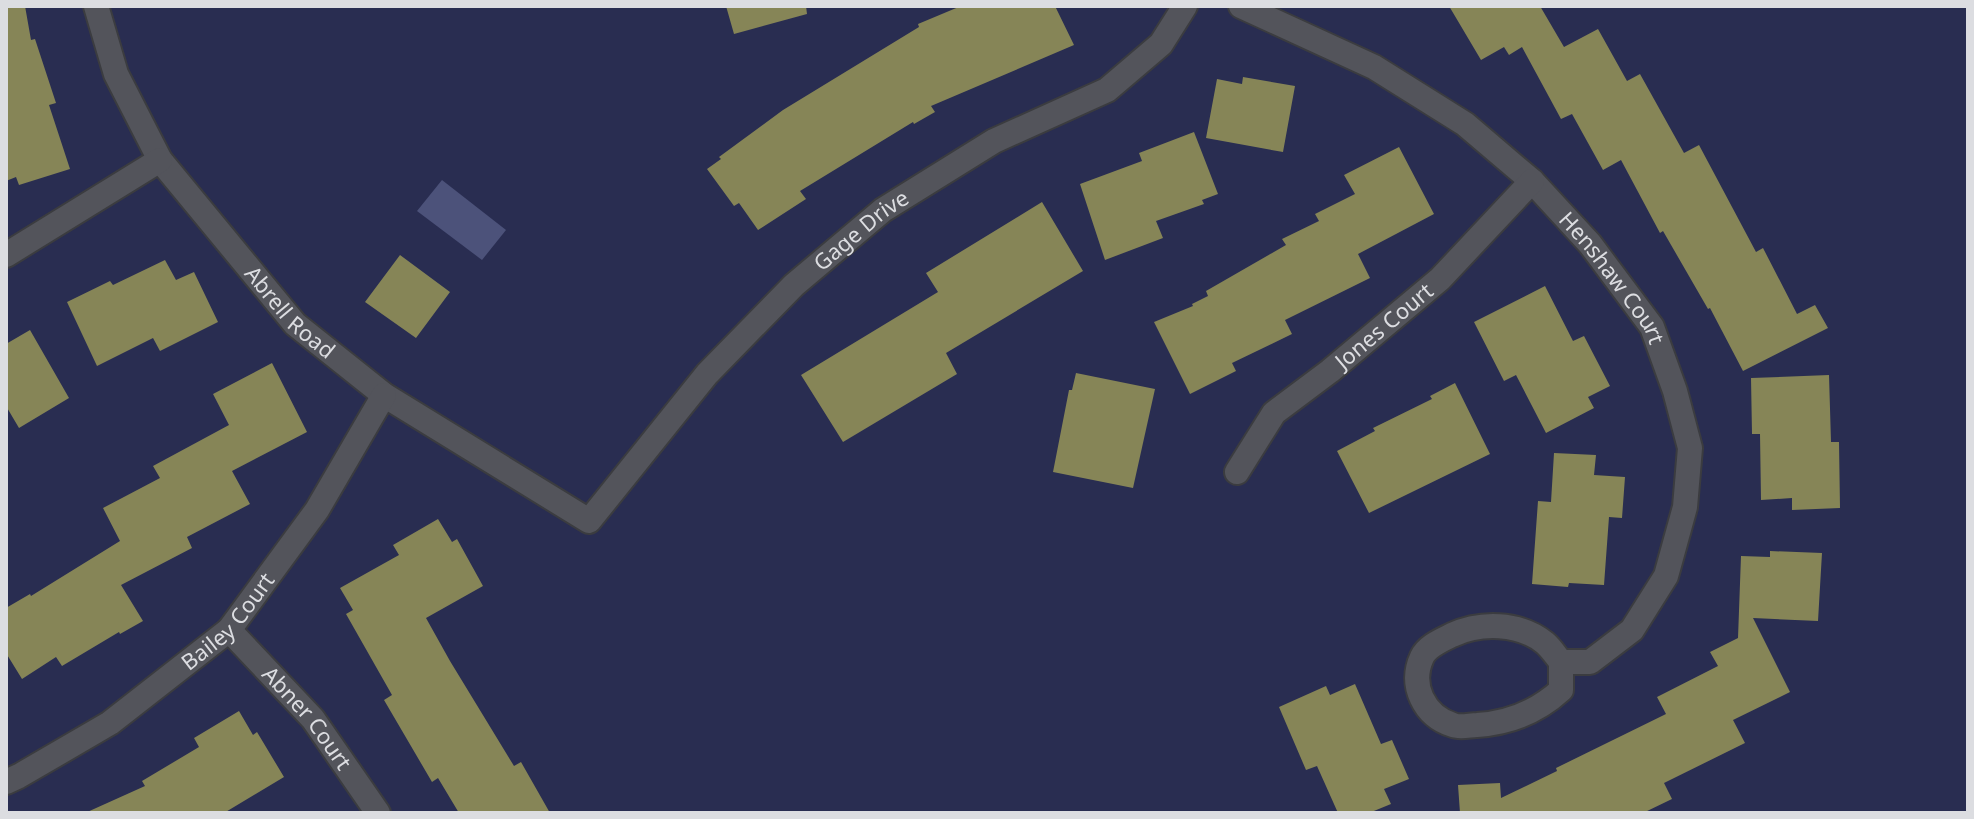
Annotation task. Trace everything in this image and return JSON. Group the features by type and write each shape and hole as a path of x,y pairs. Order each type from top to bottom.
{"street":[{"name":"Abrell Road","path":"96,6 116,74 160,160 295,324 384,395 589,521"},
{"name":"Gage Drive","path":"589,521 707,374 794,285 883,210 994,141 1107,90 1161,44 1185,6"},
{"name":"Henshaw Court","path":"1241,6 1374,67 1465,124 1532,181 1590,244 1652,327 1675,391 1690,448 1685,507 1666,576 1632,630 1590,662 1561,662"},
{"path":"6,255 160,160"},
{"name":"Jones Court","path":"1237,472 1274,413 1330,371 1440,279 1532,181"},
{"name":"Bailey Court","path":"6,782 110,723 229,630 317,510 384,395"},
{"path":"1495,625 1519,630 1544,642 1561,662 1561,690 1546,704 1519,717 1455,726 1432,715 1421,700 1417,676 1423,654 1438,641 1463,630 1495,625"},
{"name":"Abner Court","path":"229,630 313,719 378,813"}],"shaded area":[{"path":"6,6 1968,6 1968,813 6,813"},
{"path":"442,180 506,230 482,260 417,211"}],"building":[{"path":"6,6 25,6 31,40 35,39 56,103 49,105 70,169 19,185 16,177 6,181"},
{"path":"726,6 806,6 807,14 734,34"},
{"path":"961,6 1055,6 1074,45 931,106 935,112 913,122 800,191 806,199 758,230 739,203 734,206 707,169 721,159 719,157 783,110 919,27 918,24"},
{"path":"1449,6 1540,6 1564,47 1598,29 1627,81 1640,74 1684,153 1699,145 1756,252 1763,248 1797,314 1815,305 1828,328 1743,371 1710,308 1663,231 1660,233 1621,160 1603,170 1572,114 1561,119 1522,47 1509,55 1504,47 1481,60"},
{"path":"1243,77 1295,86 1283,152 1206,138 1217,79 1242,84"},
{"path":"1194,132 1218,194 1202,200 1204,204 1156,221 1163,238 1105,260 1080,184 1142,161 1139,153"},
{"path":"1399,147 1434,214 1358,254 1370,278 1285,320 1292,334 1232,363 1236,371 1190,394 1154,322 1193,306 1208,296 1206,291 1286,245 1282,239 1319,221 1315,214 1355,194 1344,175"},
{"path":"1042,202 1083,271 946,353 957,374 843,442 801,375 938,292 926,273"},
{"path":"400,255 450,292 416,338 365,302"},
{"path":"165,260 176,280 194,272 218,322 160,351 153,338 97,366 67,302 110,281 113,285"},
{"path":"1545,286 1573,341 1584,336 1610,386 1588,397 1594,408 1546,433 1516,375 1504,381 1474,322"},
{"path":"30,330 69,398 19,428 6,406 6,344"},
{"path":"272,363 307,432 232,471 250,504 187,537 192,548 121,585 143,621 62,666 56,657 22,679 6,653 6,608 120,541 103,508 160,478 153,466 229,425 213,394"},
{"path":"1076,373 1155,389 1133,488 1053,472 1069,390 1072,390"},
{"path":"1829,375 1831,442 1839,442 1840,508 1792,510 1792,498 1761,500 1760,434 1752,434 1751,378"},
{"path":"1455,383 1490,454 1369,513 1337,451"},
{"path":"1554,453 1596,455 1594,475 1625,477 1622,518 1609,517 1604,585 1569,583 1568,587 1532,584 1538,501 1551,502"},
{"path":"438,519 452,542 457,539 483,586 426,618 514,766 521,762 550,813 459,813 438,778 432,782 384,700 392,695 346,614 353,610 340,588 399,555 393,545"},
{"path":"1770,551 1822,553 1818,621 1753,618 1790,692 1733,720 1745,743 1664,783 1672,799 1643,813 1460,813 1458,785 1500,783 1501,798 1666,714 1657,697 1718,666 1710,652 1738,638 1741,556 1770,557"},
{"path":"1355,684 1381,744 1392,740 1409,779 1384,789 1391,804 1369,813 1338,813 1317,766 1306,770 1279,707 1326,686 1330,695"},
{"path":"239,711 253,735 257,732 284,777 224,813 85,813 145,786 142,781 199,747 194,738"}]}
